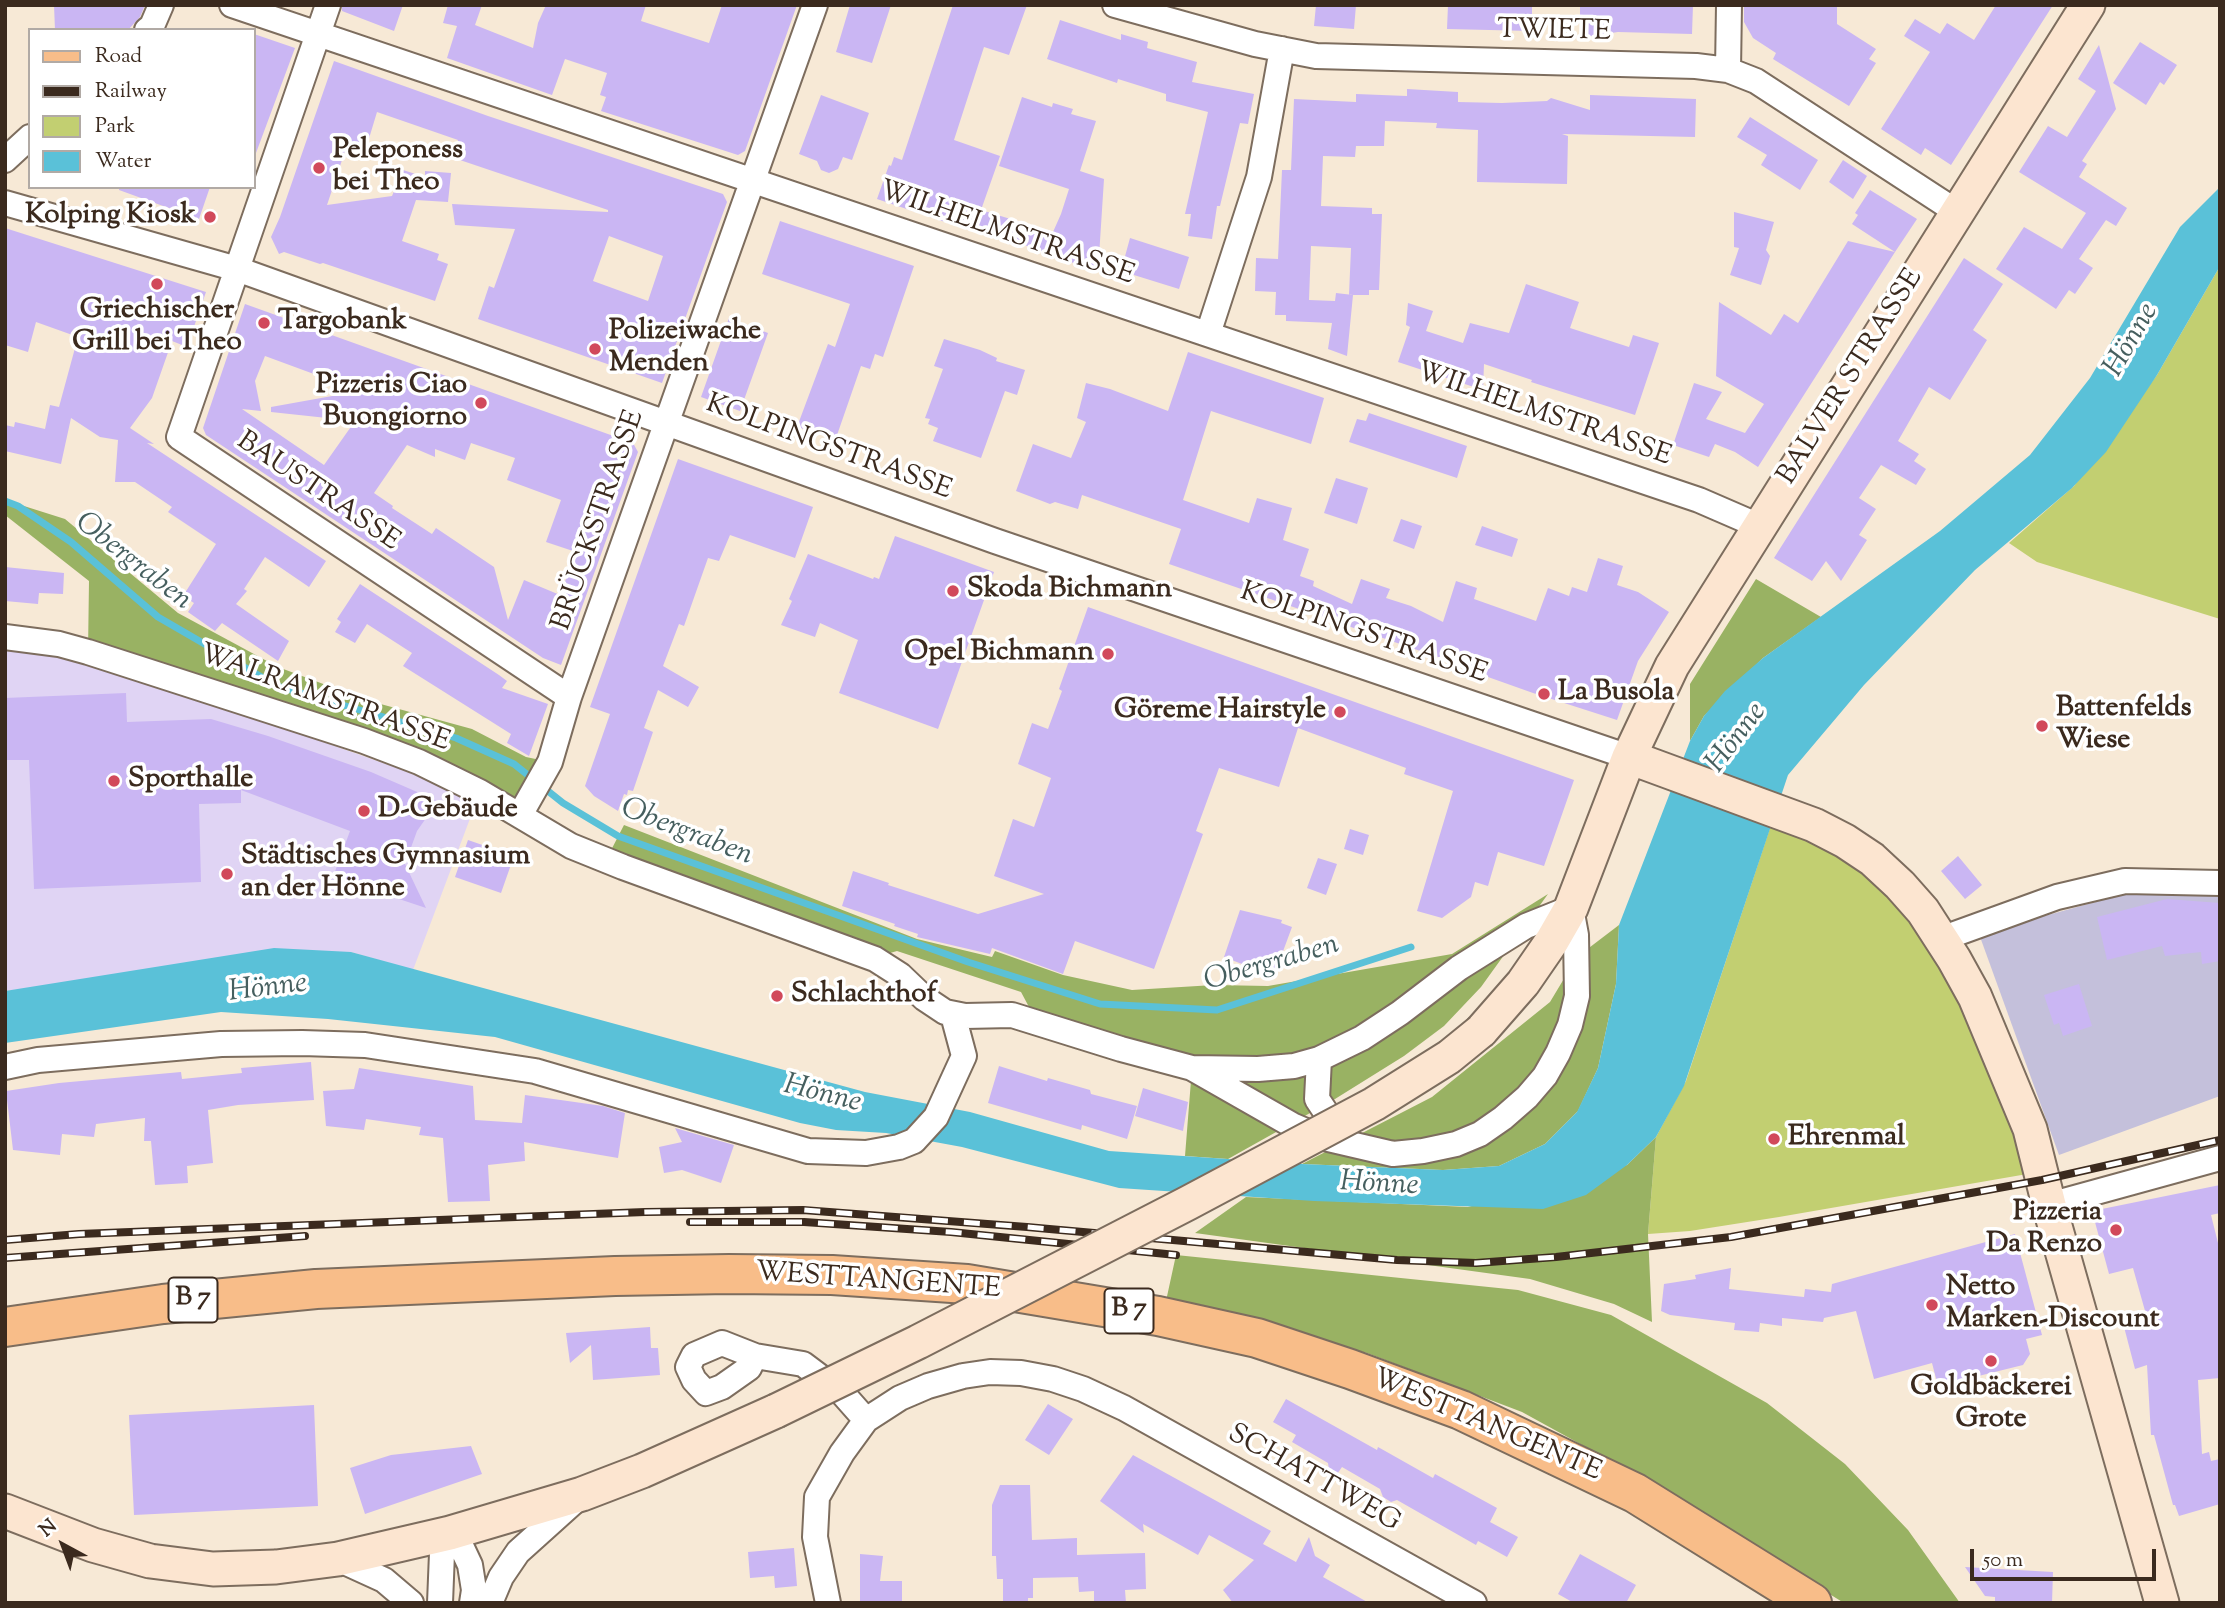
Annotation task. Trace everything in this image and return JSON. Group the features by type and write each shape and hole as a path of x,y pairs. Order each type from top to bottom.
{"main road":[{"name":"WESTTANGENTE","path":"5,1327 163,1304 316,1289 729,1273 832,1275 967,1284 1158,1316 1257,1338 1449,1405 1634,1493 1812,1603"}],"street":[{"path":"150,28 161,5"},
{"name":"WILHELMSTRASSE","path":"232,5 1699,500 1759,526"},
{"path":"237,269 328,5"},
{"name":"BRÜCKSTRASSE","path":"520,815 551,761 569,697 815,5"},
{"name":"TWIETE","path":"1115,5 1189,27 1316,56 1696,66 1728,70 1756,81 1957,212"},
{"path":"1728,70 1729,5"},
{"name":"BALVER STRASSE","path":"5,1511 93,1545 150,1561 212,1569 276,1567 338,1559 450,1533 582,1494 642,1471 776,1411 918,1342 1374,1104 1449,1057 1481,1031 1523,983 1552,941 1571,908 1629,757 1672,666 2088,5"},
{"path":"1208,334 1259,177 1282,49"},
{"path":"5,160 28,139"},
{"name":"KOLPINGSTRASSE","path":"5,203 237,269 995,541 1629,757"},
{"name":"BAUSTRASSE","path":"237,269 179,437 569,697"},
{"name":"WALRAMSTRASSE","path":"5,636 59,644 88,652 364,741 419,762 520,815 571,846 875,959 900,975 935,1007 953,1015"},
{"path":"1629,757 1814,825 1872,859 1923,911 1941,939 1975,998 2025,1118 2162,1603"},
{"path":"1941,939 2057,897 2125,881 2220,883"},
{"path":"5,1068 38,1060 222,1044 366,1045 535,1071 808,1151 866,1153 899,1147 926,1130 943,1103 964,1056 953,1015 1012,1015 1192,1068 1258,1069 1294,1066 1319,1059 1363,1038 1459,968 1526,926 1571,908 1576,935 1577,996 1570,1025 1545,1076 1527,1097 1480,1134 1456,1144 1393,1154 1348,1144 1320,1137 1292,1125 1192,1068"},
{"path":"1319,1059 1317,1099 1335,1129 1348,1144"},
{"path":"2049,1205 2220,1158"},
{"path":"755,1356 803,1364 843,1394 866,1420 817,1497 816,1538 828,1603"},
{"name":"SCHATTWEG","path":"866,1420 900,1398 963,1376 990,1372 1021,1373 1053,1379 1124,1408 1438,1593 1474,1603"},
{"path":"5,1488 43,1524"},
{"path":"490,1603 501,1577 518,1552 582,1494"},
{"path":"440,1603 442,1553 450,1533 462,1548 470,1565 474,1590 472,1603"},
{"path":"338,1559 384,1580 411,1603"}],"shaded area":[{"name":"Städtisches Gymnasium an der Hönne","path":"5,647 74,654 400,769 477,800 413,970 351,952 5,991"},
{"path":"2128,893 2220,893 2220,1096 2059,1155 1979,934"}],"green space":[{"path":"2220,266 2220,619 2037,562 2009,543 2074,486 2157,375"},
{"path":"5,500 65,519 178,613 278,667 366,700 472,729 526,757 550,762 520,815 454,779 88,652 89,581 5,515"},
{"path":"1756,579 1821,617 1763,658 1704,716 1690,741 1690,684"},
{"path":"1773,819 1864,863 1946,961 2033,1173 1779,1217 1690,1231 1648,1234 1656,1137 1686,1081"},
{"path":"624,825 917,939 992,957 995,951 1063,975 1132,990 1214,985 1268,986 1452,954 1548,894 1481,987 1444,1026 1404,1056 1335,1099 1228,1159 1185,1156 1192,1068 1037,1022 1021,992 897,951 876,957 606,860"},
{"path":"1619,925 1616,984 1598,1068 1578,1111 1545,1144 1499,1166 1443,1170 1302,1164 1432,1097 1550,1002 1577,957"},
{"path":"1656,1137 1648,1234 1652,1322 1614,1304 1530,1279 1195,1233 1246,1197 1468,1207 1627,1165"},
{"path":"1176,1255 1518,1290 1611,1315 1767,1403 1845,1464 1908,1530 1960,1603 1844,1603 1644,1479 1522,1412 1367,1353 1166,1301"}],"water":[{"name":"Hönne","path":"2220,187 2220,266 2157,375 2106,452 2072,488 1975,570 1864,685 1788,775 1684,1086 1656,1137 1627,1165 1586,1195 1543,1209 1314,1201 1119,1188 962,1147 886,1133 836,1130 800,1123 495,1037 328,1019 221,1012 5,1043 5,991 274,948 351,952 865,1092 970,1112 1109,1151 1443,1170 1499,1166 1545,1144 1577,1112 1598,1068 1616,984 1619,925 1690,741 1704,716 1725,691 1763,658 1940,531 2030,455 2090,378 2180,227"}],"building":[{"path":"54,5 145,5 140,17 130,28 55,28"},
{"path":"342,5 403,5 394,31 342,11"},
{"path":"448,5 482,5 475,25 533,48 538,23 546,5 646,5 641,21 709,43 722,5 797,5 745,151 738,155 601,111 606,97 600,95 607,73 565,59 552,95 447,58 457,26 443,23"},
{"path":"850,5 891,5 872,63 836,52"},
{"path":"953,5 1027,5 1009,55 984,47 954,140 1000,156 981,210 1053,232 1061,214 1069,189 999,166 1022,97 1052,107 1053,103 1073,109 1071,114 1096,121 1080,171 1104,179 1098,272 956,220 954,225 877,199 894,157 902,160"},
{"path":"1316,5 1356,5 1354,29 1314,26"},
{"path":"1448,5 1532,5 1532,31 1447,29"},
{"path":"1580,5 1693,5 1692,34 1618,32 1585,37 1580,31"},
{"path":"1744,5 1837,5 1837,24 1876,49 1869,59 1876,63 1849,106 1773,59 1776,53 1753,38 1744,22"},
{"path":"1996,5 2053,5 1951,165 1925,148 1921,155 1881,129 1930,52 1904,36 1915,19 1940,34 1947,23 1974,40"},
{"path":"1060,20 1121,40 1121,34 1148,42 1147,48 1197,62 1192,82 1254,94 1248,124 1240,123 1220,206 1217,206 1212,239 1188,236 1191,214 1185,214 1208,112 1166,101 1166,94 1118,79 1117,83 1047,59"},
{"path":"256,35 295,48 256,153"},
{"path":"2140,42 2177,65 2164,85 2160,82 2146,105 2113,83"},
{"path":"2099,45 2116,109 2082,161 2087,164 2079,177 2127,208 2116,226 2106,220 2079,259 2093,268 2075,294 2069,290 2056,309 1996,269 2024,227 2062,249 2086,213 2019,172 2048,126 2067,137 2096,91 2078,79"},
{"path":"334,61 488,116 723,194 727,202 662,383 478,319 489,286 494,288 515,229 455,225 452,204 608,210 454,158 458,140 377,112 364,155 346,148 327,205 392,196 403,170 425,177 425,171 451,173 448,202 416,200 402,241 439,254 437,260 448,264 435,301 323,263 284,252 279,254 271,237","holes":["609,236 663,256 648,301 593,281"]},
{"path":"1407,89 1458,92 1458,102 1502,103 1547,101 1551,98 1590,110 1590,95 1696,99 1695,137 1562,134 1568,136 1567,184 1477,182 1478,130 1436,128 1437,123 1385,121 1384,146 1356,146 1355,157 1323,156 1321,206 1372,208 1372,214 1382,214 1379,290 1369,290 1369,295 1353,295 1347,356 1328,349 1332,323 1286,321 1286,315 1275,315 1276,292 1255,291 1256,258 1278,259 1282,170 1291,170 1294,99 1356,102 1356,94 1407,96","holes":["1311,246 1351,248 1349,295 1336,293 1335,301 1309,300"]},
{"path":"821,95 869,113 852,160 843,157 838,169 829,173 821,170 817,161 799,154"},
{"path":"1750,117 1818,160 1800,190 1761,165 1767,155 1737,137"},
{"path":"1843,160 1867,176 1853,199 1829,182"},
{"path":"119,189 209,189 199,219"},
{"path":"1870,190 1917,219 1895,252 1852,224 1858,215 1855,213"},
{"path":"1734,212 1774,222 1766,250 1770,256 1761,285 1730,275 1739,248 1734,247"},
{"path":"780,221 914,266 883,357 875,354 870,369 861,366 836,438 797,427 828,344 835,347 850,304 762,274"},
{"path":"5,228 206,292 187,347 172,341 152,398 130,428 154,444 147,443 326,561 309,587 265,557 244,589 247,591 236,604 289,641 278,661 222,623 215,631 188,612 194,603 183,596 216,544 168,512 172,507 135,482 115,482 118,440 100,437 71,418 61,464 5,451 5,425 14,427 15,422 45,429 50,405 59,407 78,337 36,322 28,352 5,345"},
{"path":"1130,238 1189,257 1179,289 1121,271"},
{"path":"1848,241 1895,252 1758,467 1735,452 1715,444 1709,457 1673,445 1694,383 1722,392 1706,419 1745,433 1764,404 1716,376 1719,302 1771,335 1784,314 1798,323"},
{"path":"1964,258 2003,284 1973,330 1987,340 1950,400 1929,387 1898,441 1919,454 1914,461 1926,469 1916,485 1881,465 1859,498 1876,509 1859,535 1867,540 1841,581 1826,561 1812,581 1774,558"},
{"path":"1526,284 1579,302 1570,328 1629,347 1633,335 1659,343 1635,415 1484,364 1483,390 1398,362 1410,327 1406,325 1408,303 1433,311 1426,331 1463,343 1470,323 1509,333"},
{"path":"245,304 633,443 638,452 561,665 543,658 206,435 203,428","holes":["265,356 360,391 271,407 271,412 355,421 324,465 242,409 261,411 255,381","471,443 515,458 507,480 561,500 546,542 576,552 560,595 524,580 508,620 494,567 436,528 432,534 374,493 407,445 435,457 435,449 465,460"]},
{"path":"729,318 768,333 740,411 701,397"},
{"path":"944,339 980,350 997,358 996,361 1025,370 1017,395 1005,391 981,458 933,441 938,428 928,424 930,419 925,418 943,369 934,366"},
{"path":"1188,352 1324,398 1311,444 1211,411 1183,500 1249,523 1257,498 1292,508 1283,540 1309,549 1300,576 1314,581 1313,586 1352,604 1361,579 1390,589 1386,598 1411,606 1443,622 1456,581 1477,588 1474,599 1536,621 1548,588 1569,596 1572,587 1587,592 1598,558 1623,566 1617,585 1638,592 1669,612 1638,661 1617,720 1533,693 1481,672 1169,564 1181,529 1082,495 1078,509 1055,502 1050,504 1016,491 1033,444 1071,458 1086,422 1077,418 1086,383 1168,411"},
{"path":"1369,413 1467,446 1457,478 1349,442 1357,419 1366,421"},
{"path":"678,459 813,507 795,558 730,535 719,561 708,558 684,626 679,624 663,666 699,687 688,707 658,690 644,728 653,732 633,791 628,790 627,795 624,794 618,811 594,796 585,786 610,714 590,707"},
{"path":"1336,478 1368,488 1357,524 1324,513"},
{"path":"1401,519 1422,526 1414,549 1393,541"},
{"path":"1482,526 1518,539 1512,557 1475,545"},
{"path":"895,536 994,572 938,729 839,693 858,640 820,623 815,637 781,625 808,554 879,579"},
{"path":"5,567 64,573 63,594 39,593 38,604 5,601"},
{"path":"360,584 499,675 507,681 502,688 548,704 529,756 507,743 511,734 403,666 412,653 367,624 355,643 335,632 341,622 337,619"},
{"path":"1088,607 1574,780 1544,866 1498,852 1488,886 1475,882 1471,897 1442,918 1417,911 1453,791 1404,774 1406,768 1298,728 1279,787 1219,768 1196,831 1203,834 1154,969 1075,941 1063,974 992,948 990,954 917,937 918,934 894,926 895,924 842,906 853,871 978,914 1044,894 994,876 1013,819 1034,827 1051,778 1018,764 1032,723 1048,729"},
{"path":"126,693 127,722 211,719 371,772 438,801 417,831 405,864 426,908 333,877 350,831 241,790 241,803 199,804 201,882 34,889 29,760 5,760 5,698"},
{"path":"1350,829 1369,835 1363,855 1344,849"},
{"path":"468,840 514,856 501,893 455,877"},
{"path":"1958,856 1982,885 1965,899 1941,871"},
{"path":"1318,858 1337,864 1326,895 1307,888"},
{"path":"2167,899 2220,903 2220,961 2202,964 2201,952 2165,956 2162,946 2107,960 2097,917"},
{"path":"1240,910 1282,920 1281,923 1292,927 1275,973 1266,970 1265,973 1224,957"},
{"path":"2079,984 2092,1026 2063,1036 2059,1023 2054,1025 2044,995"},
{"path":"311,1062 314,1100 238,1105 208,1110 213,1163 187,1166 188,1183 155,1185 151,1141 144,1141 145,1118 96,1124 94,1137 62,1134 60,1155 13,1150 6,1091 59,1083 181,1072 182,1079 242,1073 241,1068"},
{"path":"999,1066 1047,1081 1048,1078 1090,1090 1091,1094 1137,1106 1127,1139 1082,1125 1081,1130 988,1103"},
{"path":"359,1068 473,1086 475,1120 522,1123 525,1095 603,1106 625,1113 618,1158 524,1142 525,1161 488,1165 490,1201 448,1202 443,1138 419,1135 421,1127 366,1119 364,1130 326,1126 323,1091 354,1089"},
{"path":"1143,1088 1188,1102 1183,1131 1135,1116"},
{"path":"675,1128 734,1145 721,1183 682,1170 664,1173 659,1147 682,1142"},
{"path":"2220,1185 2220,1213 2211,1215 2220,1251 2220,1378 2198,1380 2202,1454 2209,1452 2211,1461 2220,1459 2220,1504 2179,1516 2173,1505 2154,1435 2151,1435 2147,1365 2135,1369 2123,1323 2147,1318 2133,1268 2109,1274 2092,1211"},
{"name":"Netto Marken-Discount","path":"2015,1234 2042,1335 2026,1339 2030,1354 2023,1365 1938,1386 1932,1363 1874,1379 1856,1311 1824,1318 1823,1322 1782,1318 1782,1326 1760,1323 1759,1332 1734,1330 1735,1323 1670,1315 1661,1311 1664,1284 1696,1279 1695,1275 1731,1268 1729,1289 1804,1297 1805,1289 1831,1292 1832,1284"},
{"path":"650,1327 651,1348 658,1348 660,1375 593,1380 591,1345 570,1363 566,1333"},
{"path":"1286,1399 1377,1450 1378,1447 1433,1478 1435,1474 1497,1508 1490,1522 1518,1537 1507,1557 1478,1541 1476,1545 1397,1500 1391,1502 1383,1497 1380,1489 1342,1467 1331,1483 1328,1463 1292,1442 1296,1435 1273,1422"},
{"path":"1048,1404 1073,1419 1049,1455 1025,1440"},
{"path":"314,1405 318,1506 134,1515 129,1415"},
{"path":"471,1446 482,1474 365,1514 350,1468 391,1455"},
{"path":"1133,1455 1271,1531 1263,1544 1296,1562 1309,1537 1315,1556 1330,1565 1323,1577 1369,1603 1233,1603 1223,1590 1254,1560 1209,1535 1198,1555 1143,1524 1144,1533 1100,1501"},
{"path":"1000,1485 1030,1485 1032,1540 1077,1538 1077,1555 1145,1553 1146,1589 1125,1590 1126,1603 1094,1603 1094,1591 1079,1592 1078,1577 1033,1578 1033,1598 1028,1598 1028,1603 1003,1603 1003,1579 997,1579 996,1556 992,1556 992,1505"},
{"path":"794,1548 797,1586 775,1588 774,1576 750,1578 748,1552"},
{"path":"860,1554 883,1556 880,1581 902,1581 902,1603 860,1603"},
{"path":"1580,1554 1636,1585 1626,1603 1574,1603 1558,1594"},
{"path":"1965,1567 2053,1572 2052,1603 1995,1603 1995,1597 1985,1596"}],"waterway":[{"name":"Obergraben","path":"5,501 18,506 71,542 158,617 277,686 456,738 514,764 563,803 618,836 968,962 1100,1004 1217,1010 1411,947"}],"railway":[{"path":"5,1240 79,1234 645,1212 803,1210 1397,1260 1476,1263 1556,1257 1731,1237 2042,1180 2220,1140"},
{"path":"690,1222 804,1222 951,1232 1176,1255"},
{"path":"5,1258 305,1236"}],"place":[{"name":"Peleponess bei Theo","path":"319,168"},
{"name":"Kolping Kiosk","path":"210,217"},
{"name":"Griechischer Grill bei Theo","path":"157,284"},
{"name":"Targobank","path":"264,323"},
{"name":"Polizeiwache Menden","path":"595,349"},
{"name":"Pizzeris Ciao Buongiorno","path":"481,403"},
{"name":"Skoda Bichmann","path":"953,591"},
{"name":"Opel Bichmann","path":"1108,654"},
{"name":"La Busola","path":"1544,694"},
{"name":"Göreme Hairstyle","path":"1340,712"},
{"name":"Battenfelds Wiese","path":"2042,726"},
{"name":"Sporthalle","path":"114,781"},
{"name":"D-Gebäude","path":"364,811"},
{"name":"Städtisches Gymnasium an der Hönne","path":"227,874"},
{"name":"Schlachthof","path":"777,996"},
{"name":"Ehrenmal","path":"1774,1139"},
{"name":"Pizzeria Da Renzo","path":"2116,1230"},
{"name":"Netto Marken-Discount","path":"1932,1305"},
{"name":"Goldbäckerei Grote","path":"1991,1361"}]}
